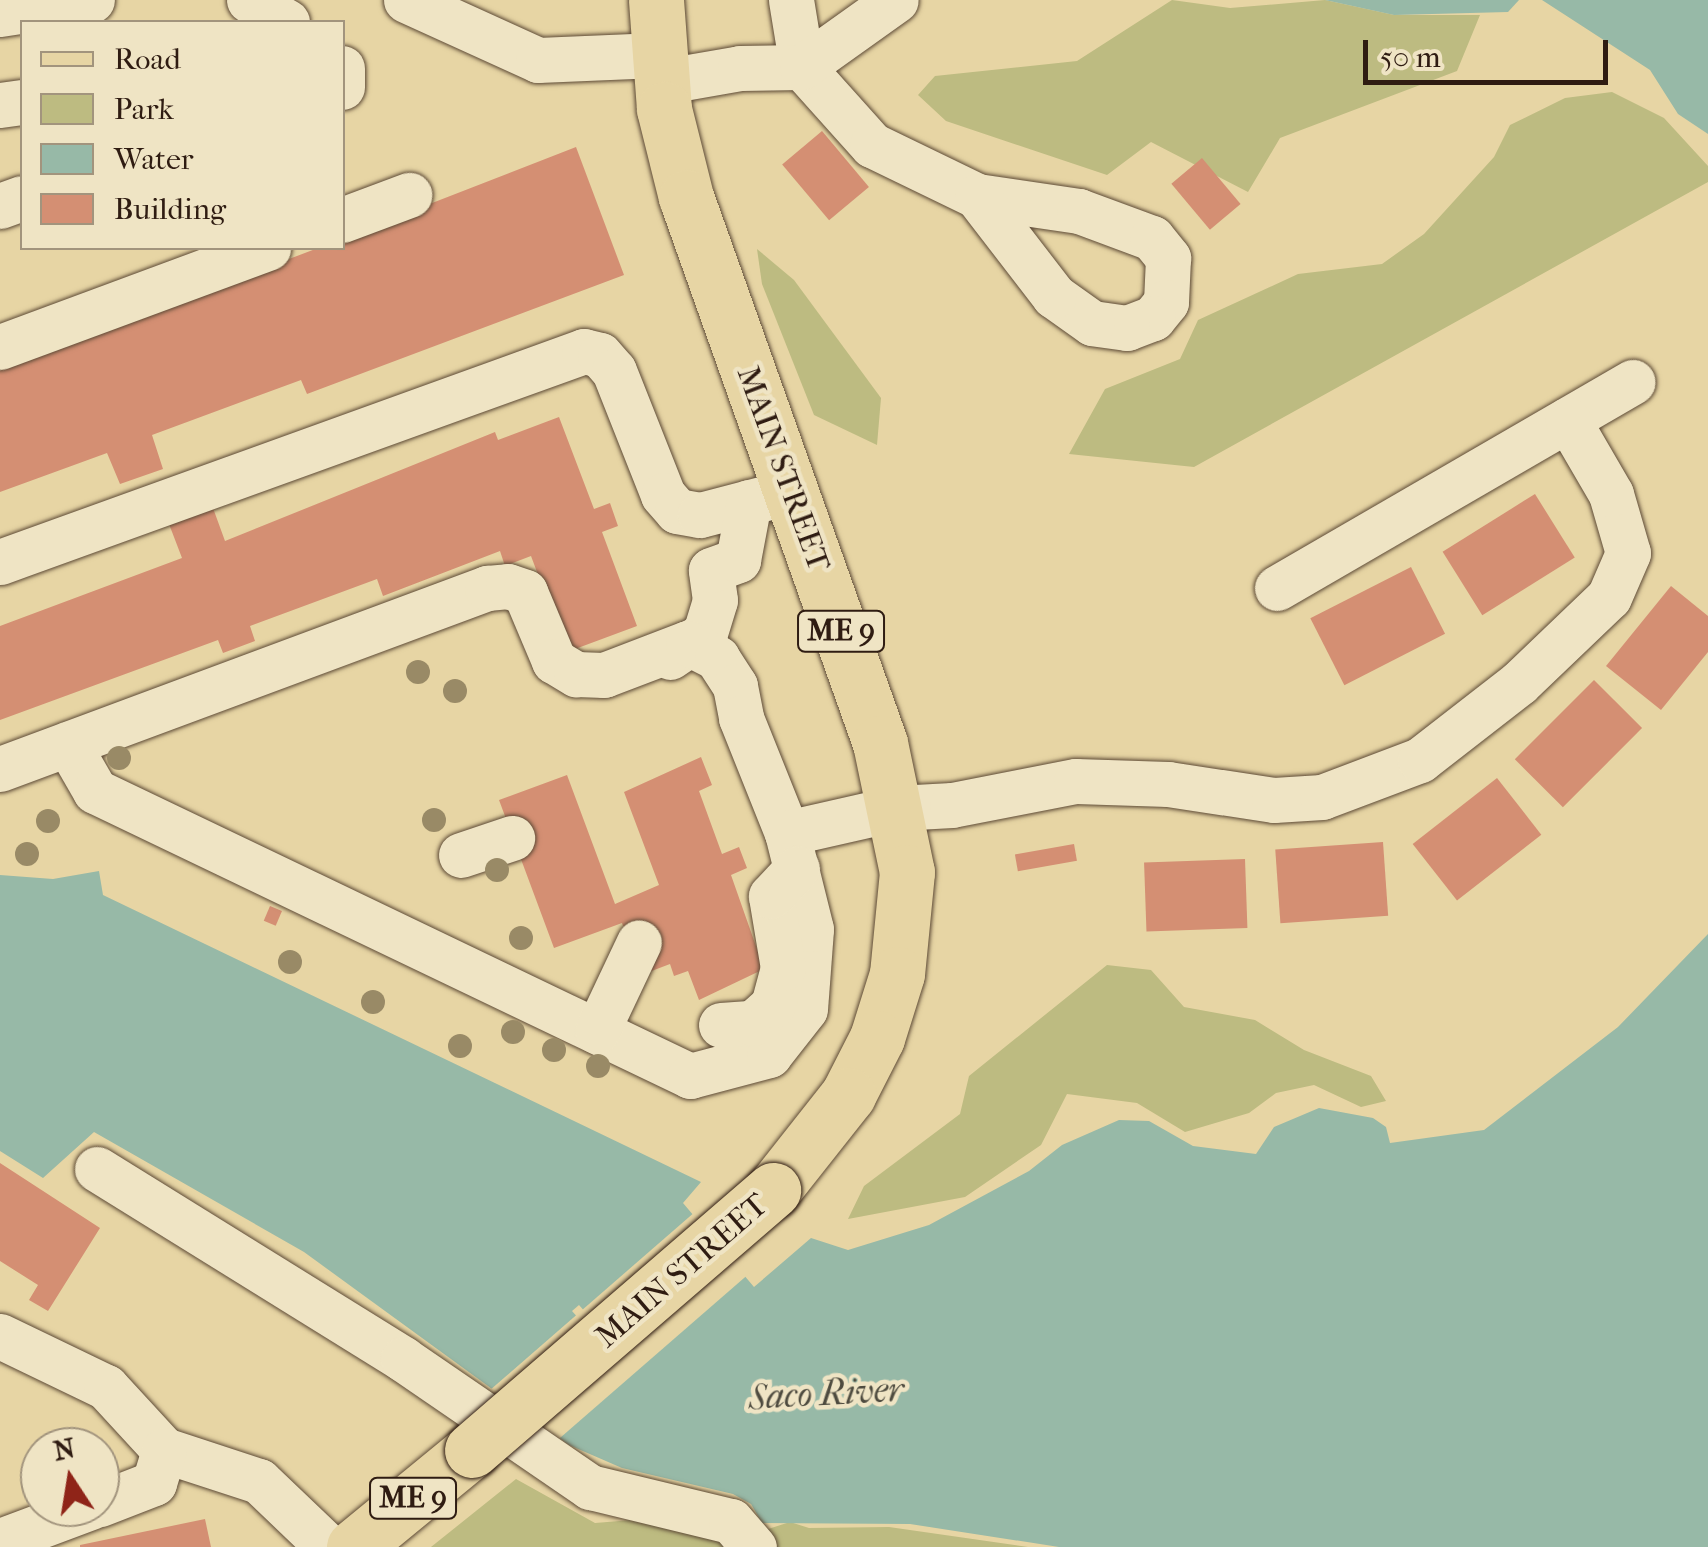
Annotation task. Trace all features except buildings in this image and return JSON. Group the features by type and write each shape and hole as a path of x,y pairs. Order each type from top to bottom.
{"main road":[{"name":"MAIN STREET","path":"354,1547 774,1190 848,1095 890,1002 906,922 898,808 770,496 686,197 658,68 656,0"}],"street":[{"path":"0,14 92,0"},
{"path":"248,0 283,20"},
{"path":"406,0 538,60 658,68 740,68 813,59 896,0"},
{"path":"792,0 813,59 872,145 977,196"},
{"path":"813,59 849,0"},
{"path":"345,219 409,195"},
{"path":"0,348 263,250"},
{"path":"0,562 584,351 600,355 614,371 669,504 700,515 770,496"},
{"path":"1277,588 1633,382"},
{"path":"721,1025 753,1023 773,1005 782,968 771,896 792,851 898,808 952,805 1076,781 1168,784 1274,800 1322,797 1420,760 1519,683 1609,597 1628,553 1611,494 1568,420"},
{"path":"188,668 234,670 497,580 525,585 566,674 594,684 699,642 715,600 711,570 738,560 770,496"},
{"path":"0,770 68,744 487,588 508,586 525,592 554,661 576,674 604,674 688,644 717,658 735,686 741,718 792,851 811,929 812,975 805,1009 769,1056 690,1076 95,790 68,744"},
{"path":"461,855 512,838"},
{"path":"597,1031 639,942"},
{"path":"97,1169 403,1359 590,1487 731,1521 754,1547"},
{"path":"0,1336 106,1387 164,1450 259,1481 328,1547"},
{"path":"120,1496 154,1483 164,1450"},
{"path":"0,1542 39,1527"}],"green space":[{"path":"1172,0 1230,8 1325,0 1394,15 1480,15 1457,71 1280,138 1248,192 1151,142 1107,175 946,121 918,95 935,76 1077,61"},
{"path":"1612,92 1664,118 1708,166 1708,182 1194,467 1069,454 1105,389 1180,359 1198,320 1298,274 1382,264 1424,234 1494,157 1510,125 1565,98"},
{"path":"757,249 794,280 881,398 877,445 814,415 762,284"},
{"path":"1107,965 1151,970 1184,1007 1255,1020 1304,1050 1371,1076 1386,1101 1361,1107 1314,1085 1276,1093 1249,1113 1185,1132 1137,1103 1067,1094 1041,1145 965,1197 848,1219 864,1186 960,1114 969,1076"},
{"path":"516,1479 595,1523 632,1520 727,1542 790,1522 809,1528 889,1527 1028,1547 431,1547"}],"water":[{"path":"1325,0 1519,0 1508,12 1394,15"},
{"path":"1542,0 1708,0 1708,134 1678,114 1650,70"},
{"name":"Saco River","path":"99,871 103,895 701,1182 683,1203 754,1287 811,1238 848,1250 929,1225 1029,1171 1062,1145 1119,1120 1149,1121 1193,1146 1256,1154 1274,1127 1319,1108 1373,1118 1386,1127 1390,1143 1484,1130 1618,1027 1708,934 1708,1547 1059,1547 910,1524 762,1523 751,1504 733,1494 622,1468 569,1445 304,1252 94,1132 43,1178 0,1151 0,875 53,879","holes":["579,1305 635,1368 629,1374 572,1311"]}],"pier":[{"path":"696,1211 750,1273 539,1456 485,1394"}]}
